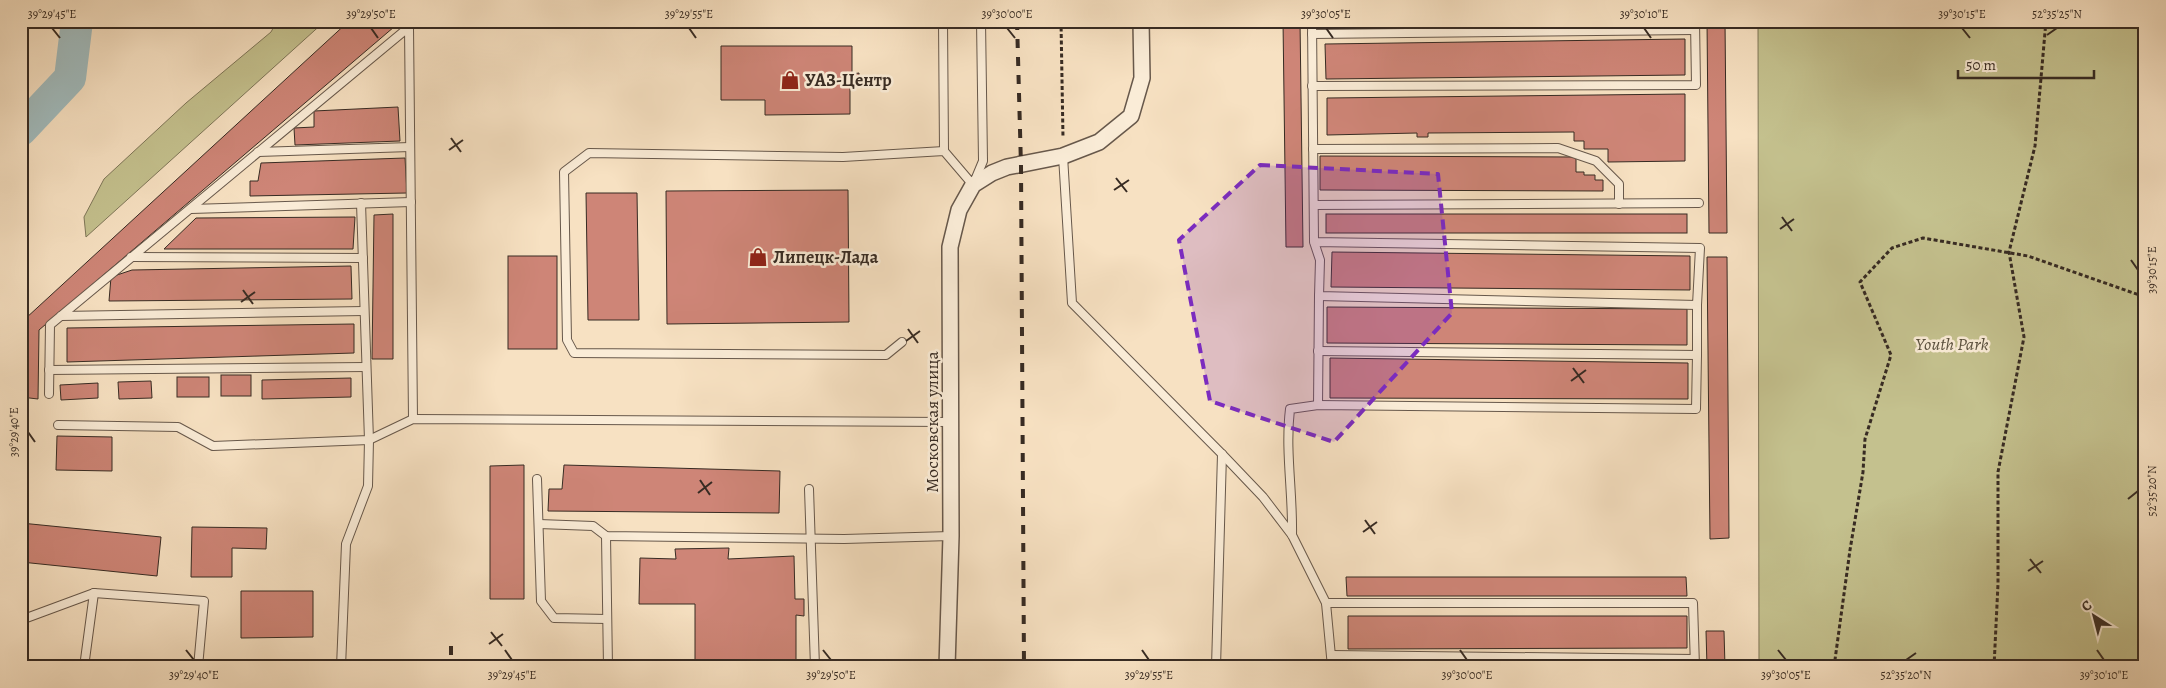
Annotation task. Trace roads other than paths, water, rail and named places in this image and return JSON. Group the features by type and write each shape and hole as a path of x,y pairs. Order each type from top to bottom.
{"street":[{"path":"973,185 1007,167 1063,156 1099,142 1131,116 1142,78 1142,21"},
{"name":"Московская улица","path":"947,667 950,536 950,247 959,210 973,185"}],"lane":[{"path":"943,21 944,151 973,185 983,161 982,21"},
{"path":"1312,21 1314,242 1320,260 1318,405"},
{"path":"1312,86 1696,85 1695,21"},
{"path":"49,394 50,325 409,26 413,419"},
{"path":"1312,34 1695,30"},
{"path":"258,152 410,147"},
{"path":"1313,149 1558,148 1596,161 1619,184 1619,204"},
{"path":"902,342 886,355 574,353 567,340 564,172 589,153 843,157 944,151"},
{"path":"1063,156 1072,303 1263,497 1292,536 1326,602 1332,667"},
{"path":"191,209 411,202"},
{"path":"1314,205 1699,203"},
{"path":"341,667 346,544 368,486 361,204"},
{"path":"1292,536 1292,499 1287,433 1290,409 1318,405 1696,409 1697,305 1700,248 1314,242"},
{"path":"131,257 363,258"},
{"path":"1319,296 1697,305"},
{"path":"61,316 364,311"},
{"path":"1318,351 1696,356"},
{"path":"49,370 366,367"},
{"path":"58,425 178,426 213,446 368,440 413,419 950,422"},
{"path":"1216,667 1222,454"},
{"path":"537,479 541,601 554,618 607,619"},
{"path":"809,489 816,667"},
{"path":"539,524 593,526 606,536 812,538 950,536"},
{"path":"606,536 608,667"},
{"path":"21,620 94,593 204,601 198,667"},
{"path":"84,667 94,593"},
{"path":"1326,602 1693,603 1694,663 1332,655"}],"waterway":[{"path":"21,130 70,78 77,21"}],"railway":[{"path":"1017,21 1021,166 1024,667"},
{"path":"451,646 451,667"}],"place":[{"name":"УАЗ-Центр","path":"790,80"},
{"name":"Липецк-Лада","path":"758,257"}],"park label":[{"name":"Youth Park","path":"1952,344"}]}
